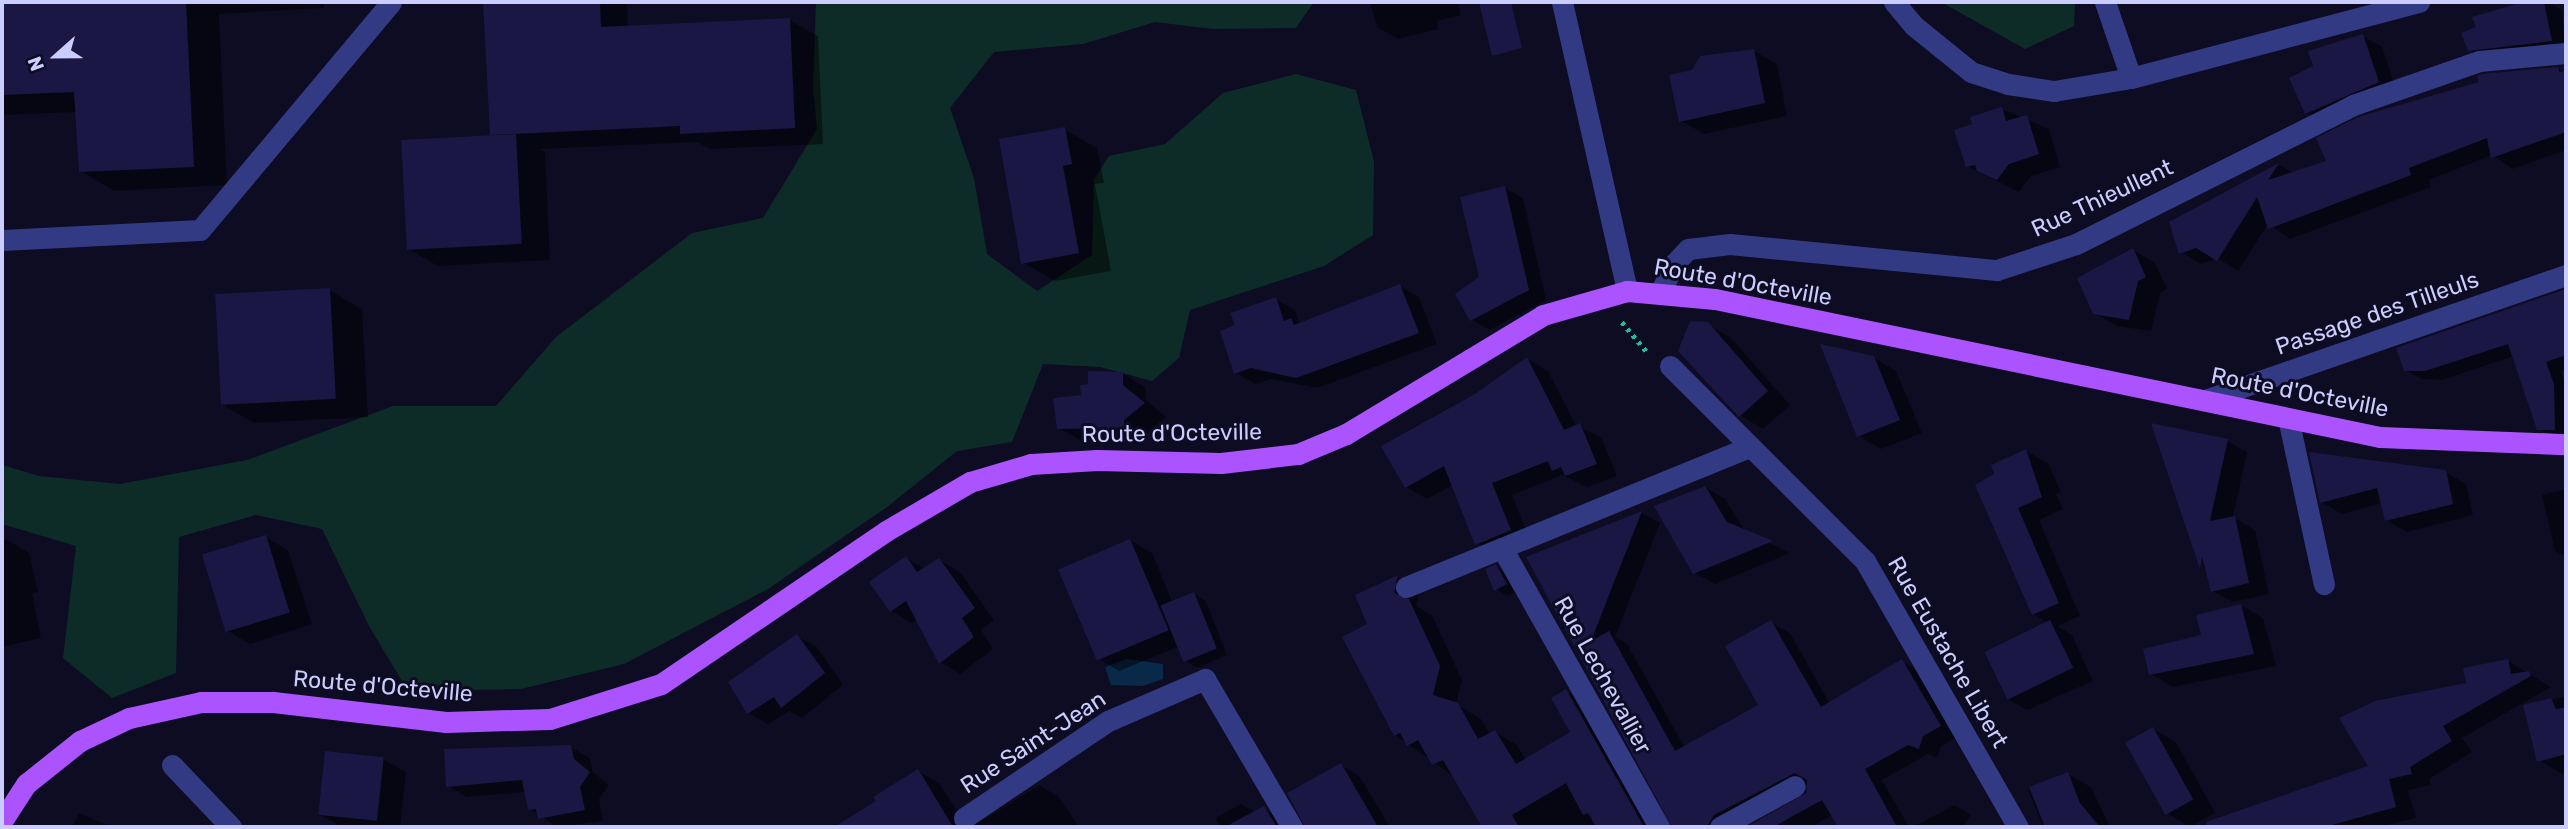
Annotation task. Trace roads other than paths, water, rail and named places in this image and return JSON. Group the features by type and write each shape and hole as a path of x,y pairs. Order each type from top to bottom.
{"main road":[{"name":"Route d'Octeville","path":"2,821 26,784 80,741 129,718 201,702 273,702 446,722 550,719 661,684 886,531 970,482 1031,464 1097,460 1221,463 1298,454 1346,434 1543,315 1627,291 1661,291 2380,437 2566,444"}],"street":[{"path":"2,240 200,230 391,2"},
{"path":"1562,2 1627,291"},
{"path":"1894,2 1947,55 1971,72 2008,85 2054,91 2131,78 2419,2"},
{"path":"2105,2 2131,78"},
{"name":"Rue Thieullent","path":"1661,291 1673,265 1688,249 1730,244 1997,270 2076,244 2353,105 2479,61 2566,53"},
{"name":"Passage des Tilleuls","path":"2205,400 2566,275"},
{"name":"Rue Eustache Libert","path":"1670,366 1747,448 1865,561 2018,827"},
{"path":"2288,418 2324,584"},
{"path":"1406,587 1747,448"},
{"name":"Rue Lechevallier","path":"1502,548 1659,827"},
{"name":"Rue Saint-Jean","path":"964,818 1108,721 1205,679 1292,827"},
{"path":"172,765 231,827"},
{"path":"1720,827 1794,786"}],"water":[{"path":"1127,659 1163,664 1163,679 1143,686 1111,685 1105,667"}]}
